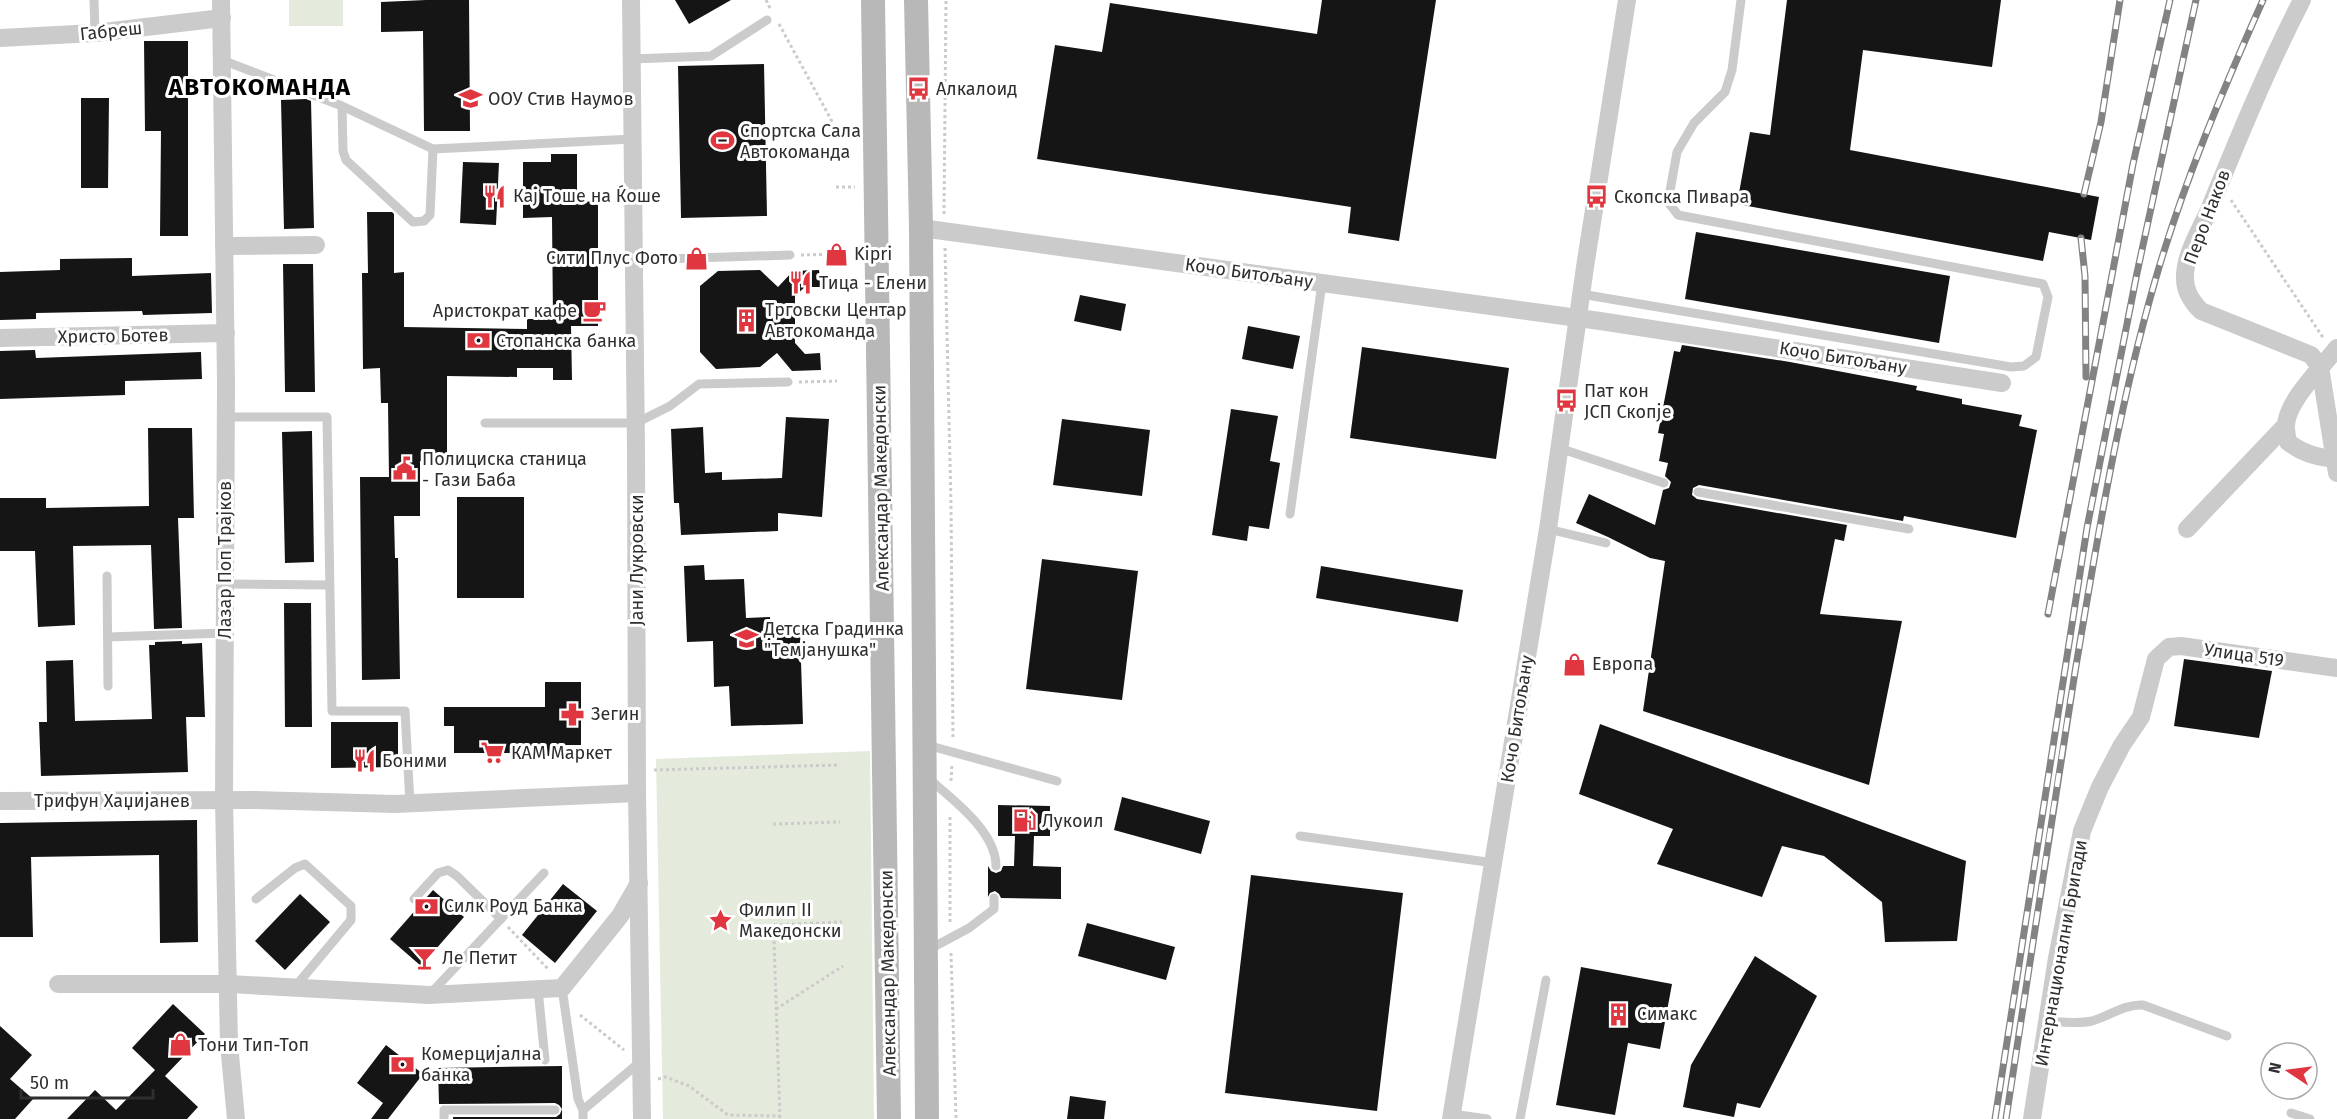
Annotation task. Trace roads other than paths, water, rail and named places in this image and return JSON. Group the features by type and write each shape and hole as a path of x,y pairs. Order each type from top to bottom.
{"street":[{"name":"Јани Лукровски","path":"631,0 642,1119"},
{"name":"Александар Македонски","path":"873,0 889,1119"},
{"name":"Александар Македонски","path":"916,0 933,229 925,744 927,1119"},
{"name":"Кочо Битољану","path":"1451,1117 1548,529 1577,318 1627,0"},
{"name":"Перо Наков","path":"2302,0 2281,40 2221,180 2188,261 2184,279 2193,303 2200,311 2311,355 2320,368"},
{"name":"Габреш","path":"0,38 95,33 221,9"},
{"name":"Лазар Поп Трајков","path":"221,9 226,417 224,800 229,1044 236,1119"},
{"name":"Кочо Битољану","path":"933,229 1577,318 2002,383"},
{"path":"224,246 316,245"},
{"name":"Христо Ботев","path":"0,338 225,333"},
{"path":"2187,529 2285,426 2290,410 2335,351"},
{"path":"2320,368 2335,466"},
{"path":"2285,426 2288,442 2299,450 2335,466"},
{"name":"Улица 519","path":"2156,659 2169,646 2181,646 2337,668"},
{"name":"Интернационални Бригади","path":"2032,1119 2068,896 2082,831 2100,787 2122,745 2142,717 2156,659"},
{"name":"Трифун Хаџијанев","path":"0,801 224,800 410,804 637,793"},
{"path":"58,984 229,984 429,994 561,987 620,916 639,883"}],"lane":[{"path":"94,0 95,33"},
{"path":"1581,294 2011,367 2024,366 2036,357 2048,297 2043,284 1678,215 1668,202 1677,152 1694,123 1725,92 1732,70 1741,0"},
{"path":"632,59 711,56 767,20"},
{"path":"222,60 342,106 433,149 633,139"},
{"path":"342,106 346,160 413,222 424,221 430,215 433,149"},
{"path":"634,260 790,255"},
{"path":"1290,514 1322,283"},
{"path":"485,423 636,423 670,406 699,384 788,382"},
{"path":"226,417 327,417 328,585 332,711 405,711 410,804"},
{"path":"1559,448 1664,483"},
{"path":"1698,492 1909,529"},
{"path":"1548,529 1606,543"},
{"path":"107,576 108,686"},
{"path":"225,584 328,585"},
{"path":"108,638 225,633"},
{"path":"925,744 1057,781"},
{"path":"925,775 973,817 996,854 996,866"},
{"path":"1300,836 1494,863"},
{"path":"256,899 295,868 305,864 351,906 351,920 294,988"},
{"path":"414,899 438,873 448,870 501,919"},
{"path":"429,994 544,873"},
{"path":"926,951 969,928 994,909 994,898"},
{"path":"1520,1119 1546,980"},
{"path":"561,987 578,1100 583,1114 640,1062"},
{"path":"538,989 545,1060"},
{"path":"2047,1022 2092,1021 2133,1004 2143,1005 2227,1036"},
{"path":"444,1119 444,1110 555,1110"},
{"path":"2290,1113 2310,1119"},
{"path":"1451,1117 1486,1119"}],"railway":[{"path":"2084,194 2101,122 2120,0"},
{"path":"2048,614 2133,164 2170,0"},
{"path":"1995,1119 2087,528 2137,273 2196,0"},
{"path":"2006,1119 2075,672 2109,475 2130,378 2155,281 2178,209 2218,104 2263,0"},
{"path":"2081,238 2085,276 2086,377"}],"place":[{"name":"Алкалоид","path":"918,89"},
{"name":"ООУ Стив Наумов","path":"470,99"},
{"name":"Спортска Сала Автокоманда","path":"722,141"},
{"name":"Кај Тоше на Ќоше","path":"495,196"},
{"name":"Скопска Пивара","path":"1596,197"},
{"name":"Kipri","path":"836,254"},
{"name":"Сити Плус Фото","path":"696,258"},
{"name":"Тица - Елени","path":"801,283"},
{"name":"Аристократ кафе","path":"595,311"},
{"name":"Трговски Центар Автокоманда","path":"747,320"},
{"name":"Стопанска банка","path":"478,341"},
{"name":"Пат кон ЈСП Скопје","path":"1566,401"},
{"name":"Полициска станица - Гази Баба","path":"404,469"},
{"name":"Детска Градинка \"Темјанушка\"","path":"746,639"},
{"name":"Европа","path":"1574,664"},
{"name":"Зегин","path":"573,714"},
{"name":"КАМ Маркет","path":"493,753"},
{"name":"Боними","path":"364,761"},
{"name":"Лукоил","path":"1024,821"},
{"name":"Силк Роуд Банка","path":"426,906"},
{"name":"Филип II Македонски","path":"721,920"},
{"name":"Ле Петит","path":"424,958"},
{"name":"Симакс","path":"1619,1014"},
{"name":"Тони Тип-Топ","path":"180,1045"},
{"name":"Комерцијална банка","path":"403,1064"}],"district":[{"name":"АВТОКОМАНДА","path":"260,87"}]}
